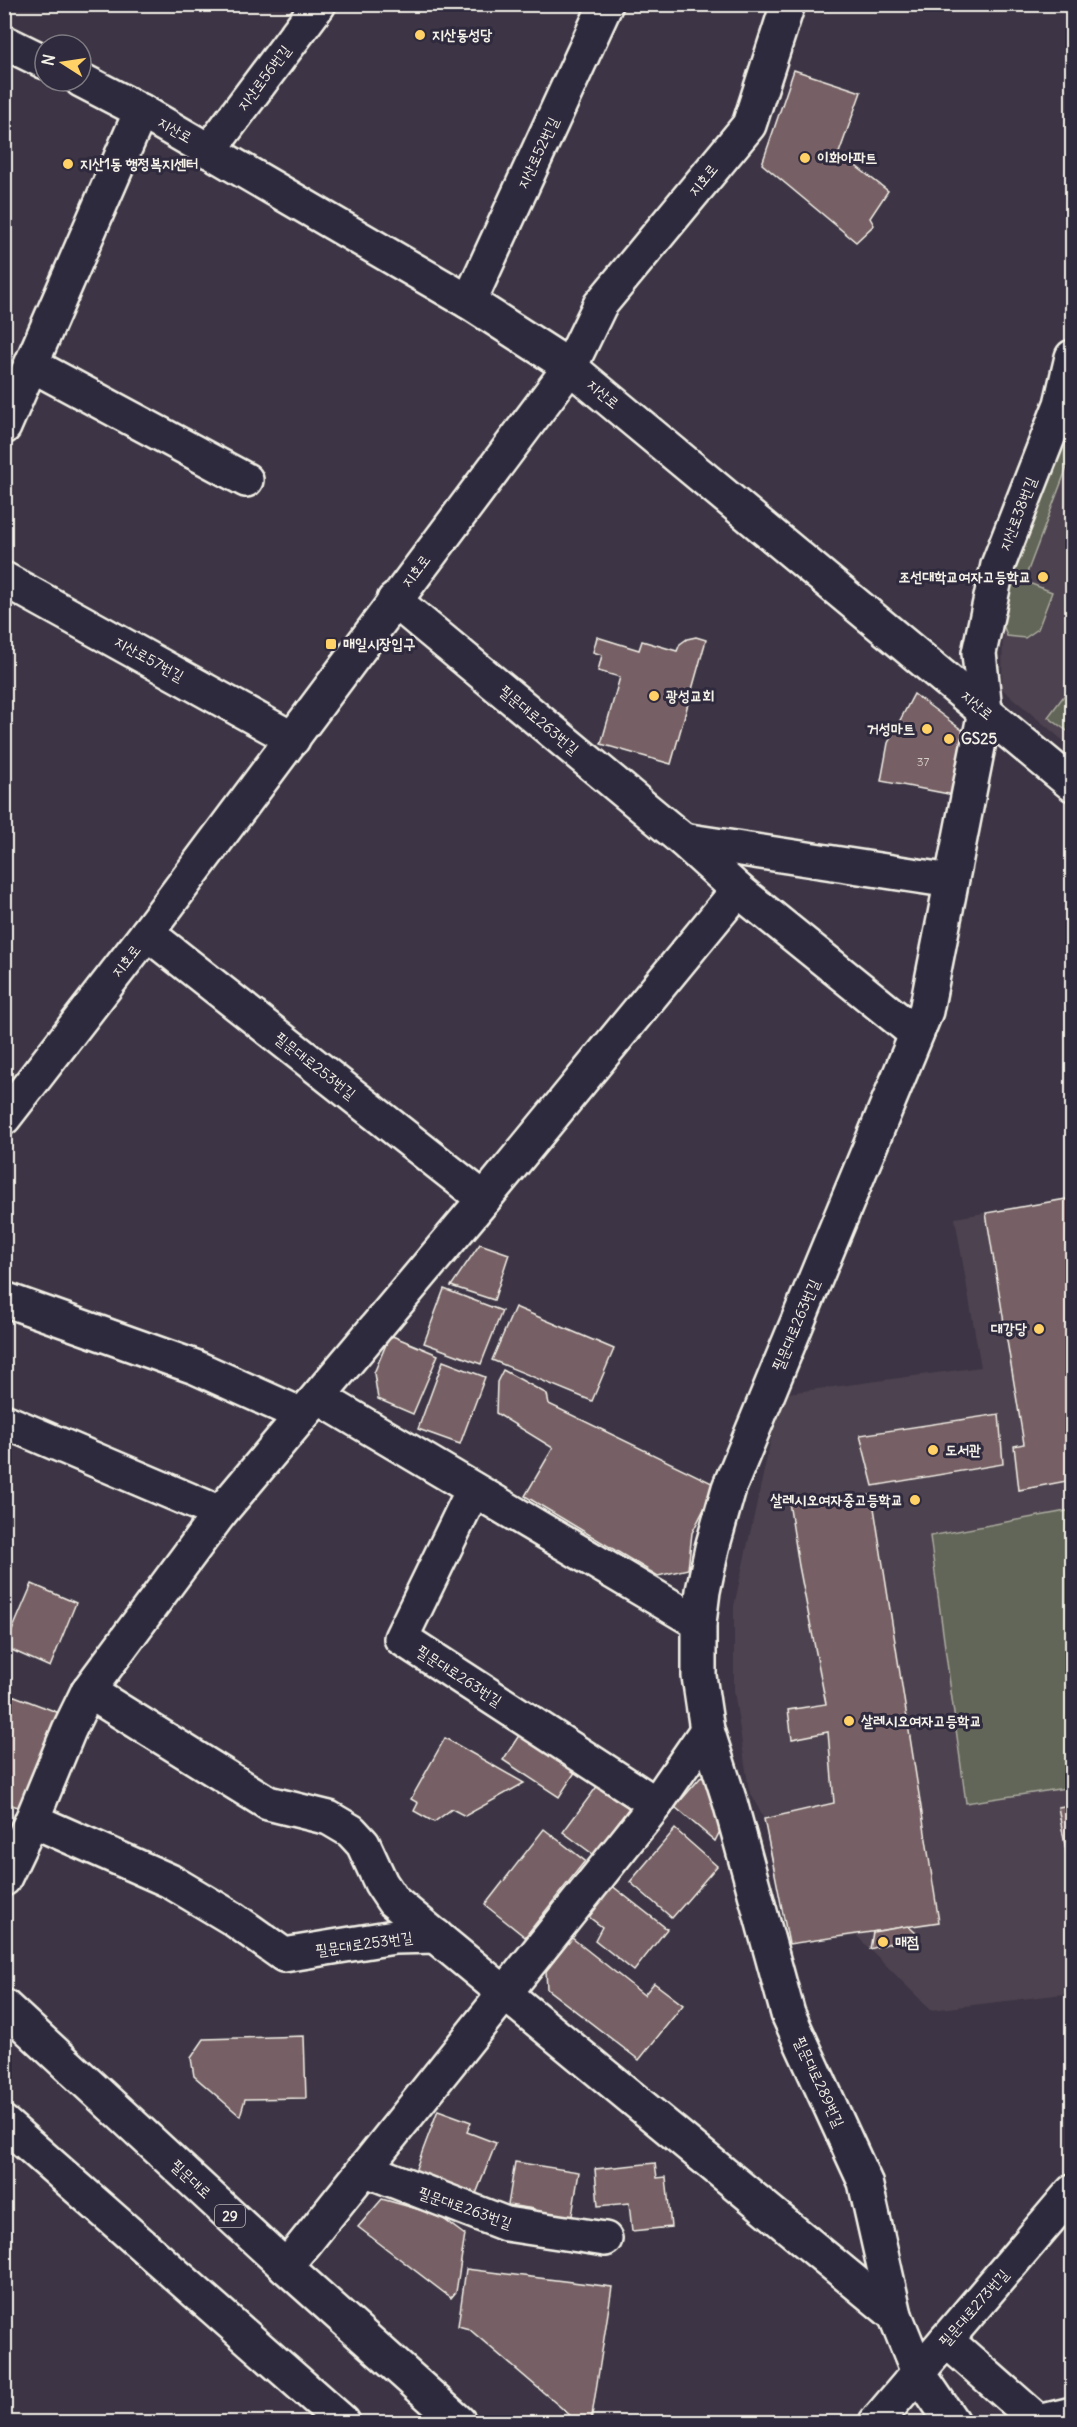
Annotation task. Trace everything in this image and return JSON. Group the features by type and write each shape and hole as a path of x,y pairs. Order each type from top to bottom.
{"street":[{"name":"지산로56번길","path":"209,151 320,4"},
{"name":"지산로52번길","path":"469,302 606,4"},
{"name":"지호로","path":"4,1118 147,933 570,367 600,305 749,125 789,4"},
{"path":"4,42 33,56"},
{"name":"지산로","path":"93,86 141,111 469,302 570,367 1072,784"},
{"path":"4,427 141,111"},
{"name":"지산로38번길","path":"985,711 979,653 998,565 1061,404 1072,357"},
{"path":"32,365 246,480"},
{"name":"지산로57번길","path":"4,579 293,739"},
{"name":"필문대로263번길","path":"394,600 683,840 738,890 916,1034"},
{"name":"필문대로263번길","path":"707,1730 699,1676 699,1623 712,1548 729,1488 926,1011 985,711"},
{"path":"683,840 951,881"},
{"path":"4,1879 88,1691 220,1513 484,1199 738,890"},
{"name":"필문대로253번길","path":"147,933 484,1199"},
{"path":"4,1299 310,1406 473,1490 699,1623"},
{"path":"4,1421 220,1513"},
{"name":"필문대로263번길","path":"473,1490 401,1638 656,1804"},
{"name":"필문대로253번길","path":"88,1691 268,1803 329,1818 351,1831 363,1844 381,1883 393,1901 436,1936"},
{"path":"286,2267 656,1804 707,1730"},
{"name":"필문대로289번길","path":"707,1730 730,1802 788,2014 865,2182 895,2315 918,2372 952,2422"},
{"name":"필문대로253번길","path":"32,1820 170,1881 232,1918 284,1955 394,1937 436,1936"},
{"path":"436,1936 506,1991 895,2315"},
{"name":"필문대로","path":"4,2006 286,2267 459,2422"},
{"path":"4,2123 343,2422"},
{"name":"필문대로263번길","path":"364,2169 443,2202 506,2224 605,2240"},
{"name":"필문대로273번길","path":"876,2422 1072,2192"},
{"path":"946,2340 1039,2422 1072,2414"}],"shaded area":[{"name":"조선대학교여자고등학교","path":"1072,423 1072,748 1002,689 1003,624"},
{"name":"살레시오여자중고등학교","path":"1072,1198 1072,1897 1068,1898 1072,1916 1072,1993 931,2010 857,1936 789,1944 764,1819 749,1790 734,1690 734,1606 781,1394 981,1367 955,1218"}],"green space":[{"path":"1072,423 1072,454 1024,581 1052,592 1038,629 1025,638 1007,636 1003,624 1024,531"},
{"path":"1072,685 1072,724 1067,731 1048,717"},
{"path":"1072,1510 1072,1787 966,1803 930,1536"}],"building":[{"name":"이화아파트","path":"794,70 861,92 839,153 888,191 870,218 874,225 856,242 762,164"},
{"path":"597,637 639,650 642,641 677,651 680,644 687,639 696,637 706,640 671,764 601,744 620,677 598,671 602,655 593,652"},
{"path":"914,694 966,733 954,795 881,781 888,743"},
{"name":"대강당","path":"1072,1198 1072,1480 1019,1490 1014,1446 1024,1444 986,1213"},
{"path":"480,1244 509,1254 494,1300 451,1286"},
{"path":"444,1289 502,1311 481,1364 424,1343"},
{"path":"515,1307 614,1349 592,1401 492,1360"},
{"path":"390,1335 438,1355 413,1414 378,1399 374,1373"},
{"path":"443,1361 485,1377 460,1444 418,1429"},
{"path":"503,1370 547,1394 549,1404 716,1485 692,1533 688,1569 658,1576 525,1496 553,1448 496,1413 497,1382"},
{"name":"도서관","path":"999,1414 1003,1464 873,1486 860,1435"},
{"name":"살레시오여자고등학교","path":"872,1495 939,1922 789,1944 764,1819 834,1803 828,1732 792,1739 788,1710 826,1704 789,1502"},
{"path":"32,1584 76,1603 50,1667 5,1647"},
{"path":"4,1692 62,1714 26,1810 4,1802"},
{"path":"525,1726 581,1763 559,1797 503,1760"},
{"path":"445,1738 524,1783 465,1816 452,1809 434,1822 414,1811 418,1803 411,1799"},
{"path":"604,1777 634,1801 594,1855 563,1832"},
{"path":"701,1777 718,1786 727,1817 715,1841 675,1807"},
{"path":"1072,1805 1072,1866 1069,1867 1058,1807"},
{"path":"544,1829 585,1861 525,1937 485,1905"},
{"path":"675,1829 717,1866 672,1918 630,1882"},
{"path":"611,1885 667,1929 634,1971 595,1940 602,1927 589,1917"},
{"name":"매점","path":"908,1926 918,1935 870,1949 873,1932"},
{"path":"572,1938 644,1995 654,1983 683,2005 639,2060 547,1989 546,1971"},
{"path":"304,2036 306,2098 245,2099 240,2116 194,2076 191,2058 204,2039"},
{"path":"438,2110 471,2122 467,2132 496,2143 476,2194 415,2171"},
{"path":"515,2162 579,2172 570,2228 532,2222 534,2209 508,2205"},
{"path":"655,2163 657,2178 666,2177 671,2227 632,2231 629,2203 598,2206 595,2169"},
{"path":"382,2199 438,2215 465,2235 456,2292 451,2298 358,2227"},
{"path":"466,2269 612,2287 591,2422 578,2422 469,2329 458,2326"}],"place":[{"name":"지산동성당","path":"420,35"},
{"name":"이화아파트","path":"805,158"},
{"name":"지산1동 행정복지센터","path":"68,164"},
{"name":"조선대학교여자고등학교","path":"1043,577"},
{"name":"매일시장입구","path":"331,644"},
{"name":"광성교회","path":"654,696"},
{"name":"거성마트","path":"927,729"},
{"name":"GS25","path":"949,739"},
{"name":"대강당","path":"1039,1329"},
{"name":"도서관","path":"933,1450"},
{"name":"살레시오여자중고등학교","path":"915,1500"},
{"name":"살레시오여자고등학교","path":"849,1721"},
{"name":"매점","path":"883,1942"}]}
